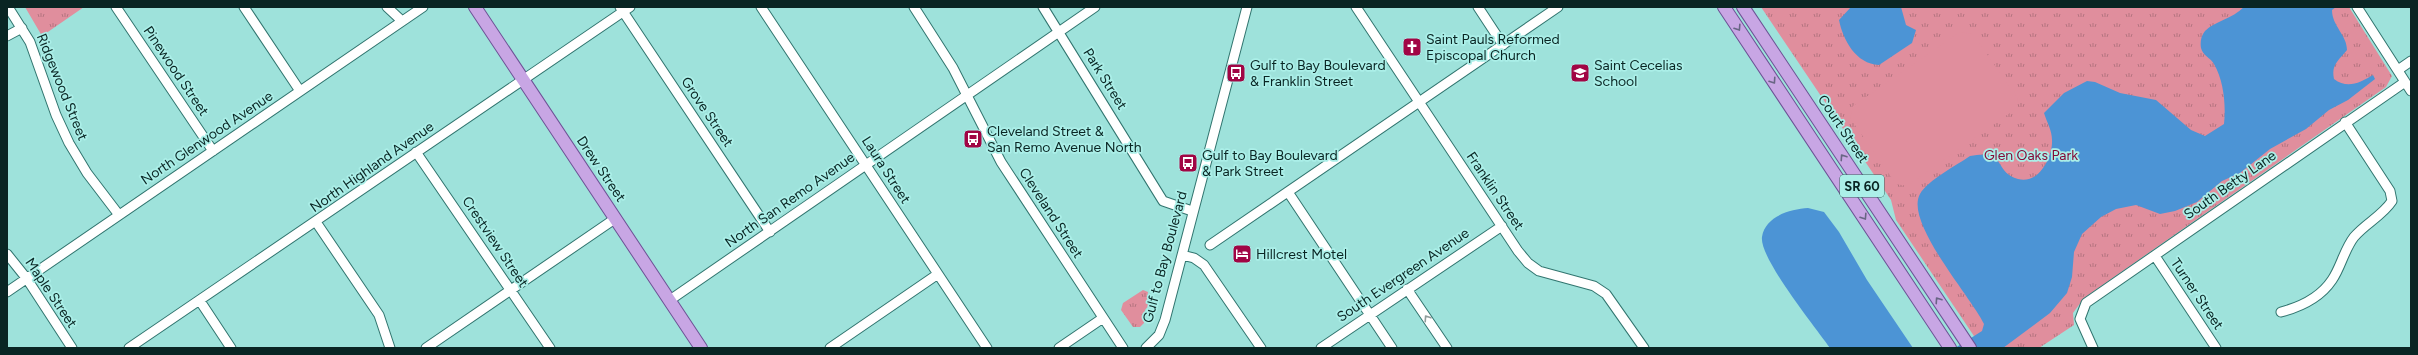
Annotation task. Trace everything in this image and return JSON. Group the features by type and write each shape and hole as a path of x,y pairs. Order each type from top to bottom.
{"main road":[{"name":"Drew Street","path":"475,7 701,348"},
{"name":"SR 60","path":"1724,7 1948,345"},
{"name":"Court Street","path":"1743,7 1970,348"}],"street":[{"name":"Ridgewood Street","path":"8,7 30,42 56,115 69,143 87,173 119,215"},
{"name":"Pinewood Street","path":"116,7 213,151"},
{"path":"244,7 300,91"},
{"path":"387,7 402,21"},
{"name":"North Glenwood Avenue","path":"7,292 423,7"},
{"name":"Laura Street","path":"762,7 987,348"},
{"name":"Cleveland Street","path":"914,7 953,68 1001,162 1123,348"},
{"name":"Park Street","path":"1043,7 1163,201 1192,211"},
{"name":"North San Remo Avenue","path":"670,300 1095,7"},
{"name":"Gulf to Bay Boulevard","path":"1146,348 1159,335 1165,320 1246,7"},
{"name":"Franklin Street","path":"1356,7 1523,257 1539,271 1594,286 1606,294 1644,348"},
{"path":"1478,7 1503,45"},
{"path":"1210,245 1418,101 1558,7"},
{"path":"2357,7 2411,91"},
{"name":"North Highland Avenue","path":"129,348 523,80 624,8"},
{"name":"Grove Street","path":"624,8 770,232"},
{"path":"7,36 22,28"},
{"path":"1752,48 1764,40"},
{"path":"2398,70 2411,61"},
{"name":"South Betty Lane","path":"2093,348 2080,319 2086,304 2345,122 2405,82"},
{"path":"2281,312 2301,307 2322,291 2332,280 2354,237 2386,211 2392,201 2390,191 2345,122"},
{"path":"1820,150 1832,141"},
{"name":"Crestview Street","path":"416,152 550,348"},
{"path":"1288,192 1392,348"},
{"path":"426,348 616,218"},
{"path":"316,222 379,316 390,348"},
{"name":"South Evergreen Avenue","path":"1321,348 1369,314 1502,226"},
{"name":"Maple Street","path":"7,254 26,279 72,348"},
{"path":"1182,255 1194,258 1204,265 1261,348"},
{"name":"Turner Street","path":"2155,256 2216,348"},
{"path":"830,348 938,274"},
{"path":"1407,289 1447,348"},
{"path":"200,300 231,348"},
{"path":"1059,348 1103,318"}],"green space":[{"path":"25,7 84,7 42,36"},
{"name":"Glen Oaks Park","path":"1761,7 2349,7 2392,76 2386,87 2084,298 2073,313 2074,325 2039,348 1982,348 1896,220 1891,200"},
{"path":"1960,32 1973,34 2018,99 2017,108 1907,186 1896,184 1850,118 1853,106"},
{"path":"1143,290 1148,292 1147,298 1149,305 1145,310 1144,323 1140,327 1133,327 1121,310 1123,303"}],"water":[{"path":"1851,7 1901,7 1906,25 1916,30 1912,43 1879,65 1871,64 1857,56 1847,43 1839,20"},
{"path":"2244,7 2336,7 2332,10 2334,21 2345,40 2347,50 2334,67 2334,79 2344,84 2354,84 2373,75 2375,79 2348,100 2329,110 2306,129 2270,149 2240,173 2222,181 2197,202 2175,211 2160,214 2136,205 2116,209 2101,217 2082,234 2074,252 2072,277 2067,293 2050,313 2003,348 1955,348 1982,331 1984,324 1930,241 1922,222 1918,207 1920,194 1929,183 1970,156 1982,155 1995,158 2010,176 2026,180 2032,178 2043,168 2052,147 2051,133 2044,113 2064,93 2087,81 2095,82 2120,93 2156,100 2191,130 2205,136 2224,124 2225,109 2224,94 2220,78 2213,62 2202,51 2202,37 2205,31 2209,28"},
{"path":"1808,208 1824,212 1839,232 1867,280 1913,348 1830,348 1790,293 1769,260 1763,247 1762,237 1764,230 1773,219 1787,212"}],"place":[{"name":"Saint Pauls Reformed Episcopal Church","path":"1412,47"},
{"name":"Gulf to Bay Boulevard & Franklin Street","path":"1236,73"},
{"name":"Saint Cecelias School","path":"1580,73"},
{"name":"Cleveland Street & San Remo Avenue North","path":"973,139"},
{"name":"Gulf to Bay Boulevard & Park Street","path":"1188,163"},
{"name":"Hillcrest Motel","path":"1242,254"}]}
